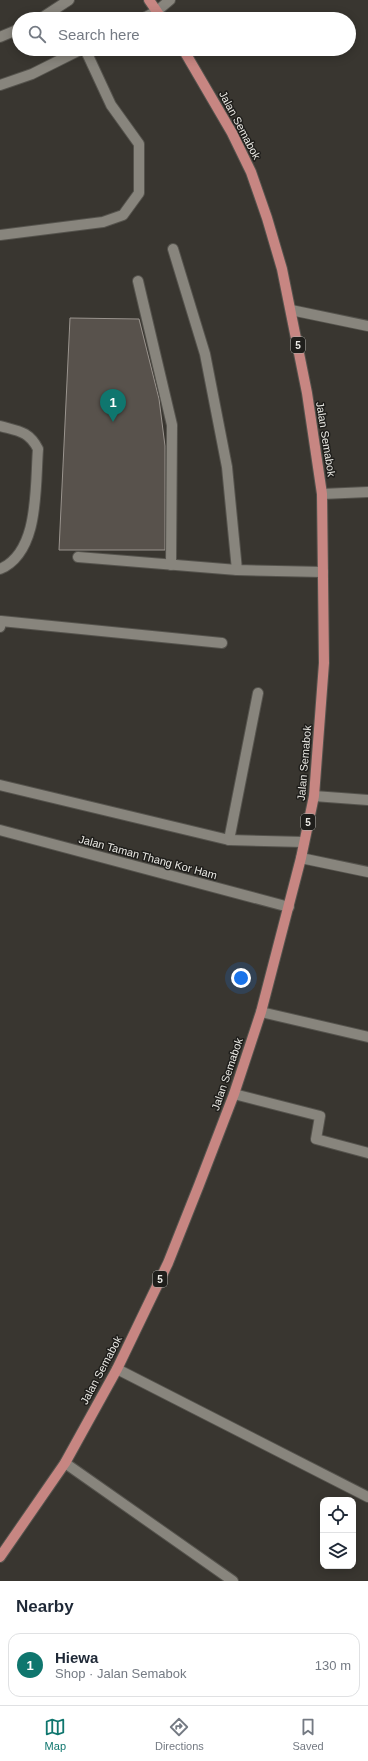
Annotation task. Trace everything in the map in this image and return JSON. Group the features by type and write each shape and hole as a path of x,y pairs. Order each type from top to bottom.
{"main road":[{"path":"149,0 158,12"},
{"name":"Jalan Semabok","path":"0,1557 65,1463 117,1369 168,1262 234,1094 261,1012 302,858 314,796 324,663 322,494 307,393 282,269 267,218 251,172 232,133 187,56"}],"street":[{"path":"51,12 70,0"},
{"path":"162,12 170,0"},
{"path":"0,37 12,32"},
{"path":"0,85 32,74 68,56"},
{"path":"0,235 103,222 123,215 139,192 139,144 111,105 88,56"},
{"path":"173,249 205,354 227,467 237,570"},
{"path":"138,281 172,425 171,565"},
{"path":"291,310 368,326"},
{"path":"0,426 23,432 33,438 38,449 32,527 26,542 16,558 0,568"},
{"path":"322,494 368,492"},
{"path":"78,557 237,570 323,572"},
{"path":"0,626 1,621 222,643"},
{"path":"229,840 258,693"},
{"path":"0,785 229,840 304,842"},
{"path":"314,796 368,800"},
{"name":"Jalan Taman Thang Kor Ham","path":"0,830 289,907"},
{"path":"302,858 368,872"},
{"path":"261,1012 368,1037"},
{"path":"234,1094 320,1116 316,1140 368,1153"},
{"path":"117,1369 368,1497"},
{"path":"65,1463 233,1581"}],"building":[{"path":"70,318 139,319 159,399 165,446 165,550 59,550"}],"place":[{"name":"Hiewa","path":"113,422"}]}
